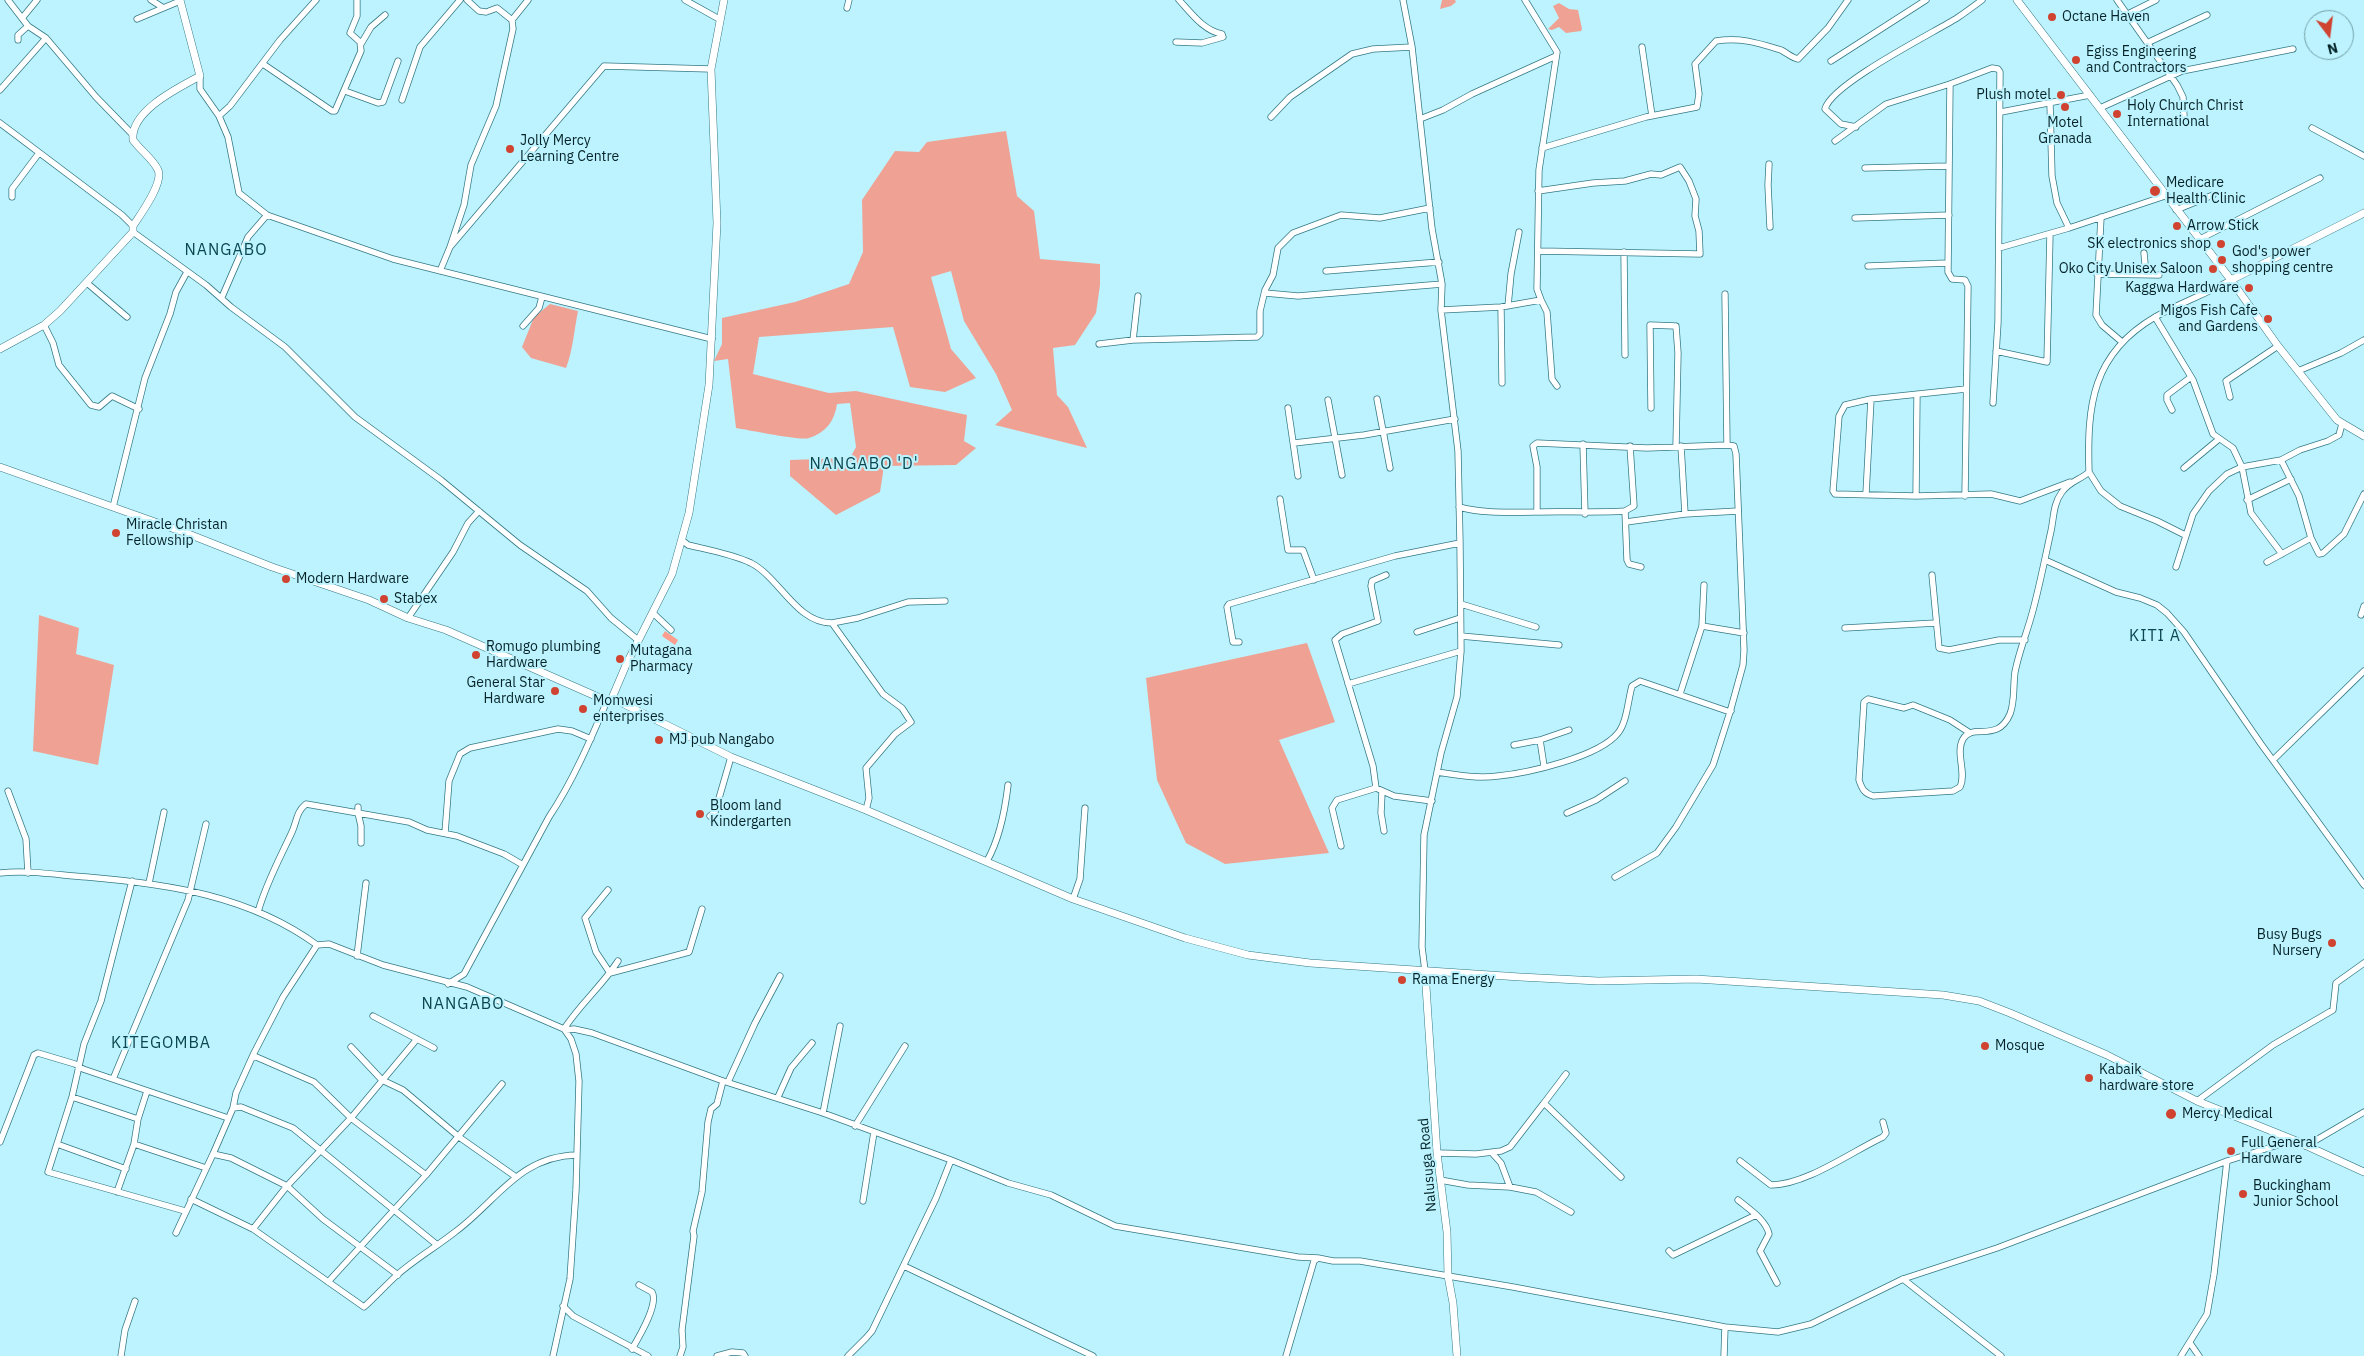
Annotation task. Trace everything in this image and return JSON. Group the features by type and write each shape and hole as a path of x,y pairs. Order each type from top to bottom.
{"street":[{"path":"8,0 23,17 28,26 46,38 96,97 132,134"},
{"path":"23,17 37,0"},
{"path":"151,0 162,7"},
{"path":"137,19 180,0 200,76 200,89 218,116 228,137 239,193 267,215 393,259 712,339"},
{"path":"218,116 230,106 280,40 316,0"},
{"path":"357,0 358,16 350,33 361,44"},
{"path":"402,100 420,47 460,0"},
{"path":"467,0 479,11 488,12 497,8 512,20"},
{"path":"440,271 464,204 471,165 496,106 513,29 512,20 528,0"},
{"path":"684,0 719,19"},
{"path":"448,984 464,974 560,801 672,574 682,540 689,514 709,385 717,223 711,69 724,0"},
{"path":"847,8 849,0"},
{"path":"1176,42 1202,43 1223,37 1222,34 1216,33 1196,19 1179,0"},
{"path":"1403,0 1412,47 1432,229 1442,284 1442,310 1458,451 1461,651 1457,697 1437,772 1424,835 1422,947 1425,970"},
{"path":"1525,0 1556,50 1538,191 1539,251 1537,289 1547,312 1552,379 1557,386"},
{"path":"1542,148 1652,116 1697,106 1699,94 1696,64 1716,40 1740,39 1756,42 1783,51 1796,60 1828,28 1848,0"},
{"path":"1831,61 1926,0"},
{"path":"1856,127 1841,124 1825,109 1830,100 1863,73 1958,18 1982,0"},
{"path":"2017,0 2231,280 2278,346 2342,424 2364,436"},
{"path":"2117,0 2149,42 2169,76 2177,85 2183,97 2184,117"},
{"path":"2128,14 2155,0"},
{"path":"263,64 332,111 338,107 345,91 361,51 361,44 371,27 385,15"},
{"path":"2149,42 2207,15"},
{"path":"18,40 18,35 28,26"},
{"path":"0,90 46,38"},
{"path":"1271,117 1290,96 1352,54 1373,49 1412,47"},
{"path":"1642,47 1652,116"},
{"path":"2100,108 2182,71 2293,49"},
{"path":"1420,119 1443,110 1472,94 1556,56"},
{"path":"345,91 378,103 383,102 398,61"},
{"path":"450,247 604,66 711,69"},
{"path":"1834,141 1886,104 1950,84 1981,71 1992,68 1998,69 2000,76 2001,112 1999,248 1996,351 1992,403"},
{"path":"0,349 44,325 88,283 133,229 155,190 160,174 158,169 133,140 132,134 135,123 145,112 173,90 200,76"},
{"path":"1950,84 1948,272 1952,279 1965,280 1968,286 1965,496"},
{"path":"2001,112 2090,95"},
{"path":"2050,103 2050,158 2053,184 2057,203 2069,228"},
{"path":"0,123 122,215 133,229 222,297 231,307 285,347 355,417 441,480 520,545 587,591 611,618 638,640"},
{"path":"2312,128 2364,156"},
{"path":"12,197 12,189 39,153"},
{"path":"1769,164 1770,227"},
{"path":"1865,168 1950,166"},
{"path":"1538,191 1593,182 1625,181 1651,174 1661,175 1682,168 1696,200 1695,216 1699,231 1700,254 1539,251"},
{"path":"2200,239 2320,178"},
{"path":"2176,210 2213,194"},
{"path":"1999,248 2050,234 2165,196"},
{"path":"1100,344 1133,340 1257,337 1260,334 1260,311 1273,275 1278,248 1293,233 1341,215 1352,214 1380,218 1430,208"},
{"path":"2185,535 2120,506 2101,491 2089,472 2090,414 2097,381 2105,365 2122,342 2155,317 2364,213"},
{"path":"222,297 248,237 267,215"},
{"path":"1855,218 1949,215"},
{"path":"2101,217 2097,320 2122,342"},
{"path":"1508,306 1511,274 1519,232"},
{"path":"1996,351 2047,362 2050,234"},
{"path":"1624,252 1625,355"},
{"path":"2144,253 2146,275"},
{"path":"1326,271 1439,262"},
{"path":"1868,266 1948,263"},
{"path":"113,507 139,409 145,378 170,314 176,292 187,272"},
{"path":"2098,274 2159,275"},
{"path":"88,283 127,317"},
{"path":"1265,293 1298,296 1442,284"},
{"path":"1725,294 1727,445"},
{"path":"1133,340 1138,296"},
{"path":"523,326 539,308 542,297"},
{"path":"1442,310 1501,307 1541,300"},
{"path":"1501,307 1502,383"},
{"path":"2155,317 2191,377 2213,434 2233,448 2242,467 2251,513 2282,554"},
{"path":"44,325 50,335 59,365 91,405 99,407 112,396 139,409"},
{"path":"1651,408 1650,326 1676,326 1678,353 1678,446 1684,514"},
{"path":"2298,371 2341,353 2364,340"},
{"path":"2230,396 2226,381 2278,346"},
{"path":"2172,410 2167,400 2167,395 2191,377"},
{"path":"1966,390 1872,399 1852,403 1841,410 1832,488 1834,494 1916,496 1991,494 2020,501 2083,478 2089,472"},
{"path":"1916,496 1917,395"},
{"path":"1377,399 1390,468"},
{"path":"1866,494 1872,399"},
{"path":"1328,400 1342,474"},
{"path":"1288,408 1298,476"},
{"path":"1294,443 1324,438 1335,439 1454,419"},
{"path":"2176,567 2193,514 2213,486 2227,474 2242,467 2280,460 2300,450 2328,441 2339,435 2342,424"},
{"path":"2184,468 2219,439"},
{"path":"1537,512 1536,467 1533,446 1541,442 1630,446 1727,445 1736,448 1744,633 1743,665 1730,712 1713,765 1676,827 1657,852 1615,877"},
{"path":"1583,444 1585,514"},
{"path":"1459,507 1487,513 1537,512 1585,514 1625,511 1634,506 1630,446"},
{"path":"2280,460 2299,496 2311,538 2319,554 2332,547 2348,528 2364,494"},
{"path":"0,466 272,567 369,600 408,618 446,630 610,699 730,757 866,810 1073,899 1185,938 1248,956 1310,963 1598,981 1696,979 1943,995 1979,1001 2106,1055 2197,1101 2294,1140 2364,1172"},
{"path":"2247,500 2291,479"},
{"path":"1970,733 1961,744 1963,780 1957,790 1873,796 1866,794 1862,789 1859,780 1864,702 1868,699 1904,708 1913,705 1950,720 1970,733 1992,732 2006,720 2011,712 2015,670 2025,640 2044,560 2054,506 2062,492 2072,481"},
{"path":"1280,500 1288,550 1305,552 1314,580"},
{"path":"408,618 453,552 468,523 479,510"},
{"path":"1625,511 1628,563 1641,567"},
{"path":"1626,522 1684,514 1738,511"},
{"path":"2268,562 2311,538"},
{"path":"682,540 688,545 752,564 784,592 808,617 821,622 832,623 858,618 908,602 945,601"},
{"path":"1226,643 1236,642 1227,607 1229,604 1278,588 1314,580 1395,556 1460,544"},
{"path":"2044,560 2116,592 2140,598 2157,605 2167,613 2184,632 2272,760 2364,885"},
{"path":"1386,575 1372,581 1378,621 1342,634 1335,640 1373,766 1376,788 1394,796 1432,801"},
{"path":"1932,575 1939,648 1943,650 1999,640 2025,640"},
{"path":"1680,694 1702,626 1704,585"},
{"path":"1461,604 1536,627"},
{"path":"2361,616 2364,606"},
{"path":"653,613 671,630"},
{"path":"1417,632 1460,618"},
{"path":"832,623 877,687 890,701 902,708 911,722 895,734 867,765 865,772 869,798 866,810"},
{"path":"1845,628 1936,623"},
{"path":"1702,626 1744,633"},
{"path":"1461,636 1559,645"},
{"path":"1348,684 1461,651"},
{"path":"2272,760 2364,671"},
{"path":"1437,772 1466,776 1498,776 1582,756 1611,741 1620,731 1632,686 1636,681 1640,680 1730,712"},
{"path":"1730,712 1734,704"},
{"path":"445,833 449,781 460,754 470,748 558,730 572,731 591,739"},
{"path":"1514,745 1540,740 1569,730"},
{"path":"1540,740 1544,766"},
{"path":"710,816 715,812 730,757"},
{"path":"1567,813 1596,800 1625,781"},
{"path":"987,861 994,848 1002,822 1008,785"},
{"path":"1341,846 1332,808 1335,801 1376,788"},
{"path":"8,791 26,839 28,873"},
{"path":"1382,792 1381,813 1384,831"},
{"path":"258,912 268,882 301,808 306,804 358,810 403,821 427,830 445,833 504,854 523,865"},
{"path":"1073,899 1080,879 1085,808"},
{"path":"358,810 361,826 361,844"},
{"path":"149,883 164,812"},
{"path":"113,1079 188,900 206,824"},
{"path":"0,873 47,872 149,883 190,890 232,901 294,928 317,945 329,944 357,956 448,984 467,987 565,1030 574,1029 592,1032 726,1081 823,1113 1008,1183 1051,1195 1115,1226 1260,1251 1333,1261 1360,1261 1725,1327 1778,1332 1811,1324 1903,1279 1997,1248 2227,1161 2294,1140"},
{"path":"132,881 101,1001 84,1044 72,1098 48,1172 185,1211"},
{"path":"357,956 366,883"},
{"path":"608,890 585,918 596,952 610,973"},
{"path":"610,973 689,952 702,909"},
{"path":"176,1233 214,1154 233,1108 236,1093 254,1056 283,997 317,945"},
{"path":"565,1030 574,1013 610,973 618,961"},
{"path":"2197,1101 2273,1045 2333,1010 2336,982 2364,963"},
{"name":"Nalusuga Road","path":"1425,970 1437,1153 1447,1232 1448,1276 1453,1303 1457,1356"},
{"path":"464,974 467,987"},
{"path":"680,1356 683,1347 682,1330 694,1236 692,1231 702,1192 708,1122 711,1109 717,1104 726,1081 780,976"},
{"path":"373,1016 434,1048"},
{"path":"823,1113 840,1026"},
{"path":"553,1356 559,1336 563,1306 570,1279 577,1155 578,1069 574,1046 565,1030"},
{"path":"253,1229 287,1186 351,1118 417,1039"},
{"path":"778,1098 791,1068 812,1042"},
{"path":"855,1126 905,1046"},
{"path":"351,1047 382,1080 404,1090 459,1137 516,1177"},
{"path":"0,1142 16,1096 34,1054 45,1054 228,1118"},
{"path":"254,1056 314,1082 351,1118 426,1176"},
{"path":"1437,1153 1492,1153 1510,1147 1566,1074"},
{"path":"328,1282 426,1176 502,1084"},
{"path":"117,1192 134,1144 138,1119 147,1091"},
{"path":"72,1098 138,1119"},
{"path":"1544,1103 1621,1177"},
{"path":"233,1108 241,1107 287,1126 321,1150 392,1211 436,1244"},
{"path":"2306,1146 2364,1112"},
{"path":"1740,1161 1771,1185 1795,1180 1818,1172 1883,1137 1886,1133 1883,1122"},
{"path":"863,1201 874,1132"},
{"path":"57,1144 126,1169"},
{"path":"134,1144 206,1168"},
{"path":"1492,1153 1501,1163 1510,1187"},
{"path":"214,1154 232,1158 287,1186 323,1219 398,1275"},
{"path":"191,1199 253,1229 364,1307 398,1275 436,1244 455,1232 516,1177 533,1166 553,1157 577,1155"},
{"path":"852,1355 872,1330 943,1184 951,1160"},
{"path":"2181,1356 2207,1314 2214,1274 2227,1161"},
{"path":"1440,1180 1468,1185 1510,1187 1536,1192 1571,1212"},
{"path":"1738,1200 1756,1215 1770,1234 1760,1251 1776,1283"},
{"path":"1669,1251 1673,1255 1756,1215"},
{"path":"1286,1356 1314,1261 1318,1258"},
{"path":"904,1266 1093,1356"},
{"path":"1903,1279 2001,1356"},
{"path":"632,1349 645,1326 654,1297 652,1292 639,1285"},
{"path":"121,1356 125,1330 135,1301"},
{"path":"563,1306 573,1316 648,1356"},
{"path":"1724,1356 1725,1327"},
{"path":"2190,1343 2199,1356"},
{"path":"717,1356 732,1352 743,1353 745,1356"}],"shaded area":[{"path":"1442,0 1455,0 1456,2 1451,6 1440,9"},
{"path":"1559,3 1569,9 1578,10 1581,31 1566,33 1559,27 1552,30 1548,29 1559,18 1553,6"},
{"path":"1006,131 1017,196 1034,211 1040,259 1100,264 1100,285 1096,313 1075,345 1053,348 1057,395 1068,407 1087,448 995,425 1012,410 996,374 964,321 951,271 931,277 951,349 976,378 945,392 910,387 893,327 759,337 753,374 829,393 856,391 967,415 964,441 976,448 956,465 884,466 880,492 836,515 790,476 790,460 850,458 856,447 850,403 837,404 829,425 820,433 809,438 786,437 736,428 728,359 714,361 722,344 722,318 795,302 849,284 863,252 862,200 895,151 919,152 927,142"},
{"path":"550,304 578,311 572,347 566,368 531,358 522,347 534,317"},
{"path":"39,615 79,628 76,654 114,665 98,765 33,751"},
{"path":"665,631 678,640 675,645 662,636"},
{"path":"1307,643 1335,722 1279,740 1329,853 1225,864 1186,843 1157,780 1146,678"}],"place":[{"name":"Octane Haven","path":"2052,17"},
{"name":"Egiss Engineering and Contractors","path":"2076,60"},
{"name":"Plush motel","path":"2061,95"},
{"name":"Motel Granada","path":"2065,107"},
{"name":"Holy Church Christ International","path":"2117,114"},
{"name":"Jolly Mercy Learning Centre","path":"510,149"},
{"name":"Medicare Health Clinic","path":"2155,191"},
{"name":"Arrow Stick","path":"2177,226"},
{"name":"SK electronics shop","path":"2221,244"},
{"name":"God's power shopping centre","path":"2222,260"},
{"name":"Oko City Unisex Saloon","path":"2213,269"},
{"name":"Kaggwa Hardware","path":"2249,288"},
{"name":"Migos Fish Cafe and Gardens","path":"2268,319"},
{"name":"Miracle Christan Fellowship","path":"116,533"},
{"name":"Modern Hardware","path":"286,579"},
{"name":"Stabex","path":"384,599"},
{"name":"Romugo plumbing Hardware","path":"476,655"},
{"name":"Mutagana Pharmacy","path":"620,659"},
{"name":"General Star Hardware","path":"555,691"},
{"name":"Momwesi enterprises","path":"583,709"},
{"name":"MJ pub Nangabo","path":"659,740"},
{"name":"Bloom land Kindergarten","path":"700,814"},
{"name":"Busy Bugs Nursery","path":"2332,943"},
{"name":"Rama Energy","path":"1402,980"},
{"name":"Mosque","path":"1985,1046"},
{"name":"Kabaik hardware store","path":"2089,1078"},
{"name":"Mercy Medical","path":"2171,1114"},
{"name":"Full General Hardware","path":"2231,1151"},
{"name":"Buckingham Junior School","path":"2243,1194"}],"district":[{"name":"NANGABO","path":"226,250"},
{"name":"NANGABO 'D'","path":"864,464"},
{"name":"KITI A","path":"2155,636"},
{"name":"NANGABO","path":"463,1004"},
{"name":"KITEGOMBA","path":"161,1043"}]}
